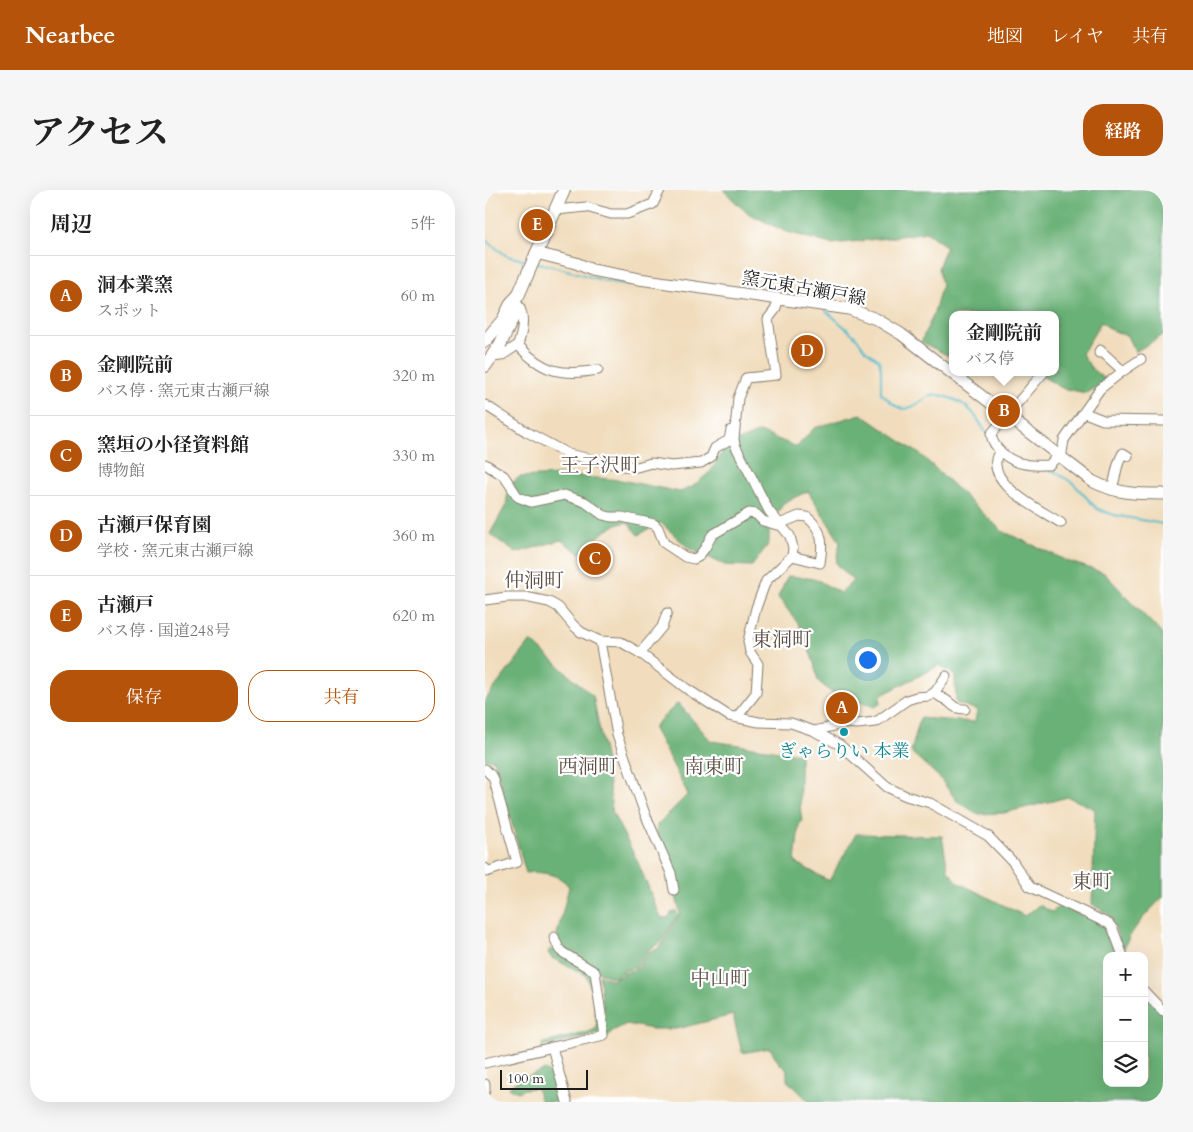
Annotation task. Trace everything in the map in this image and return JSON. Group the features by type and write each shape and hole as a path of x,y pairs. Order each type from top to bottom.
{"highway":[{"path":"489,361 500,345 564,190"},
{"path":"486,340 503,320 512,302 518,300"}],"main road":[{"name":"窯元東古瀬戸線","path":"534,259 576,263 592,270 639,279 849,309 876,319 901,334 949,371"},
{"name":"窯元東古瀬戸線","path":"955,376 1092,481 1111,490 1130,494 1163,494"}],"street":[{"path":"556,210 587,207 611,214 627,214 653,204 660,190"},
{"path":"737,717 755,693 758,664 750,652 748,641 756,608 767,581 792,556 792,542 781,524 769,511 735,445 738,398 746,378 776,375 768,319 775,310 779,299"},
{"path":"489,361 518,345 523,326 518,300"},
{"path":"518,345 538,364 548,368 576,374 598,370"},
{"path":"1099,352 1100,350 1123,371"},
{"path":"1041,376 991,434 999,453 1023,464 1049,465 1060,457 1064,440 1085,413 1100,389 1141,358"},
{"path":"485,405 527,432 568,454 622,466 637,467 651,463 672,466 701,464 711,457 715,448 729,440 731,428 735,428"},
{"path":"1085,413 1103,420 1163,420"},
{"path":"999,453 995,469 998,476 1009,488 1061,522"},
{"path":"1111,490 1115,481 1116,463 1123,453 1128,456"},
{"path":"485,464 504,476 518,497 531,502 564,495 585,502 603,515 654,524 658,528 664,543 685,557 693,559 698,557 712,535 749,514 756,514 763,520 777,525 799,516 807,518 820,534 822,540 820,563 792,556"},
{"path":"485,600 525,597 549,602 558,607 581,632 600,642 621,642 640,653 687,690 729,716 759,722 791,723 814,732 840,746 887,787 906,796 930,803 988,836 1013,862 1030,887 1109,924 1121,952"},
{"path":"640,653 662,627 667,613"},
{"path":"600,642 617,735 645,814 671,873 673,890"},
{"path":"814,732 847,723 876,722 907,700 916,696 929,696 935,692 946,676"},
{"path":"935,692 937,696 947,700 953,707 965,709"},
{"path":"485,769 493,777 517,862 486,872 485,868"},
{"path":"485,1063 603,1036 595,972 562,952 554,937"},
{"path":"1148,995 1163,1011"},
{"path":"553,1047 567,1102"},
{"path":"485,1084 485,1091"}],"green space":[{"path":"723,190 1163,190 1163,335 1135,352 1127,336 1112,330 1101,322 1082,354 1092,369 1107,381 1086,393 1062,388 1042,376 1059,376 1059,311 949,311 949,356 921,342 933,315 942,285 938,268 946,246 926,232 831,244 784,231 746,212"},
{"path":"861,414 921,455 1002,531 1070,562 1104,573 1163,635 1163,897 1135,929 1123,951 1111,916 1092,904 1095,809 1068,797 1004,813 978,814 957,801 939,777 911,752 920,718 975,722 977,710 956,703 955,676 940,665 880,696 881,703 875,707 832,693 818,681 814,663 800,626 778,597 788,576 816,579 840,593 853,581 836,563 840,542 808,491 785,502 769,524 769,543 752,566 725,565 690,549 661,523 638,535 628,522 615,525 597,537 598,548 580,553 561,540 516,553 490,534 506,505 509,486 519,477 559,475 621,480 680,492 692,487 711,471 726,446 760,432 797,447 814,428"},
{"path":"531,641 593,696 607,767 612,812 637,860 661,918 668,918 671,913 676,911 678,915 660,943 646,951 637,967 624,971 614,978 598,972 561,947 557,934 569,887 561,879 550,874 526,873 494,760 485,759 485,700"},
{"path":"678,703 711,741 800,754 802,821 799,825 795,862 829,881 856,834 942,836 948,871 959,883 1025,916 1039,905 1052,912 1059,906 1103,923 1110,930 1119,952 1103,952 1103,1087 1148,1087 1148,998 1163,1014 1163,1102 809,1102 787,1081 787,1070 779,1063 770,1048 742,1053 733,1015 676,1029 652,1029 627,1024 612,1031 607,1038 599,975 613,980 639,968 647,952 657,949 661,945 680,914 657,833 657,825 688,794 653,727"},
{"path":"550,949 561,953 592,972 602,1030 599,1033 543,1047 542,1044 544,1043 589,1032 597,1028 594,1001 588,980 584,974 552,958 548,953"},
{"path":"545,1070 555,1078 561,1102 541,1102 536,1088 524,1089 518,1092 509,1088 520,1080"}],"waterway":[{"path":"485,240 507,256 528,261"},
{"path":"537,263 614,283 640,285"},
{"path":"825,310 856,337 865,350 879,360 881,368 881,393 894,405 906,409 928,397 944,396 967,407 988,436"},
{"path":"1007,462 1017,468 1030,469"},
{"path":"1045,469 1053,471 1073,483 1097,509 1114,515 1163,524"}],"place":[{"name":"古瀬戸","path":"537,225"},
{"name":"古瀬戸保育園","path":"807,351"},
{"name":"金剛院前","path":"1004,411"},
{"name":"窯垣の小径資料館","path":"595,559"},
{"name":"洞本業窯","path":"842,708"},
{"name":"ぎゃらりい 本業","path":"844,732"}],"district":[{"name":"王子沢町","path":"600,465"},
{"name":"仲洞町","path":"534,580"},
{"name":"東洞町","path":"782,639"},
{"name":"西洞町","path":"588,766"},
{"name":"南東町","path":"714,766"},
{"name":"東町","path":"1092,881"},
{"name":"中山町","path":"720,978"}]}
